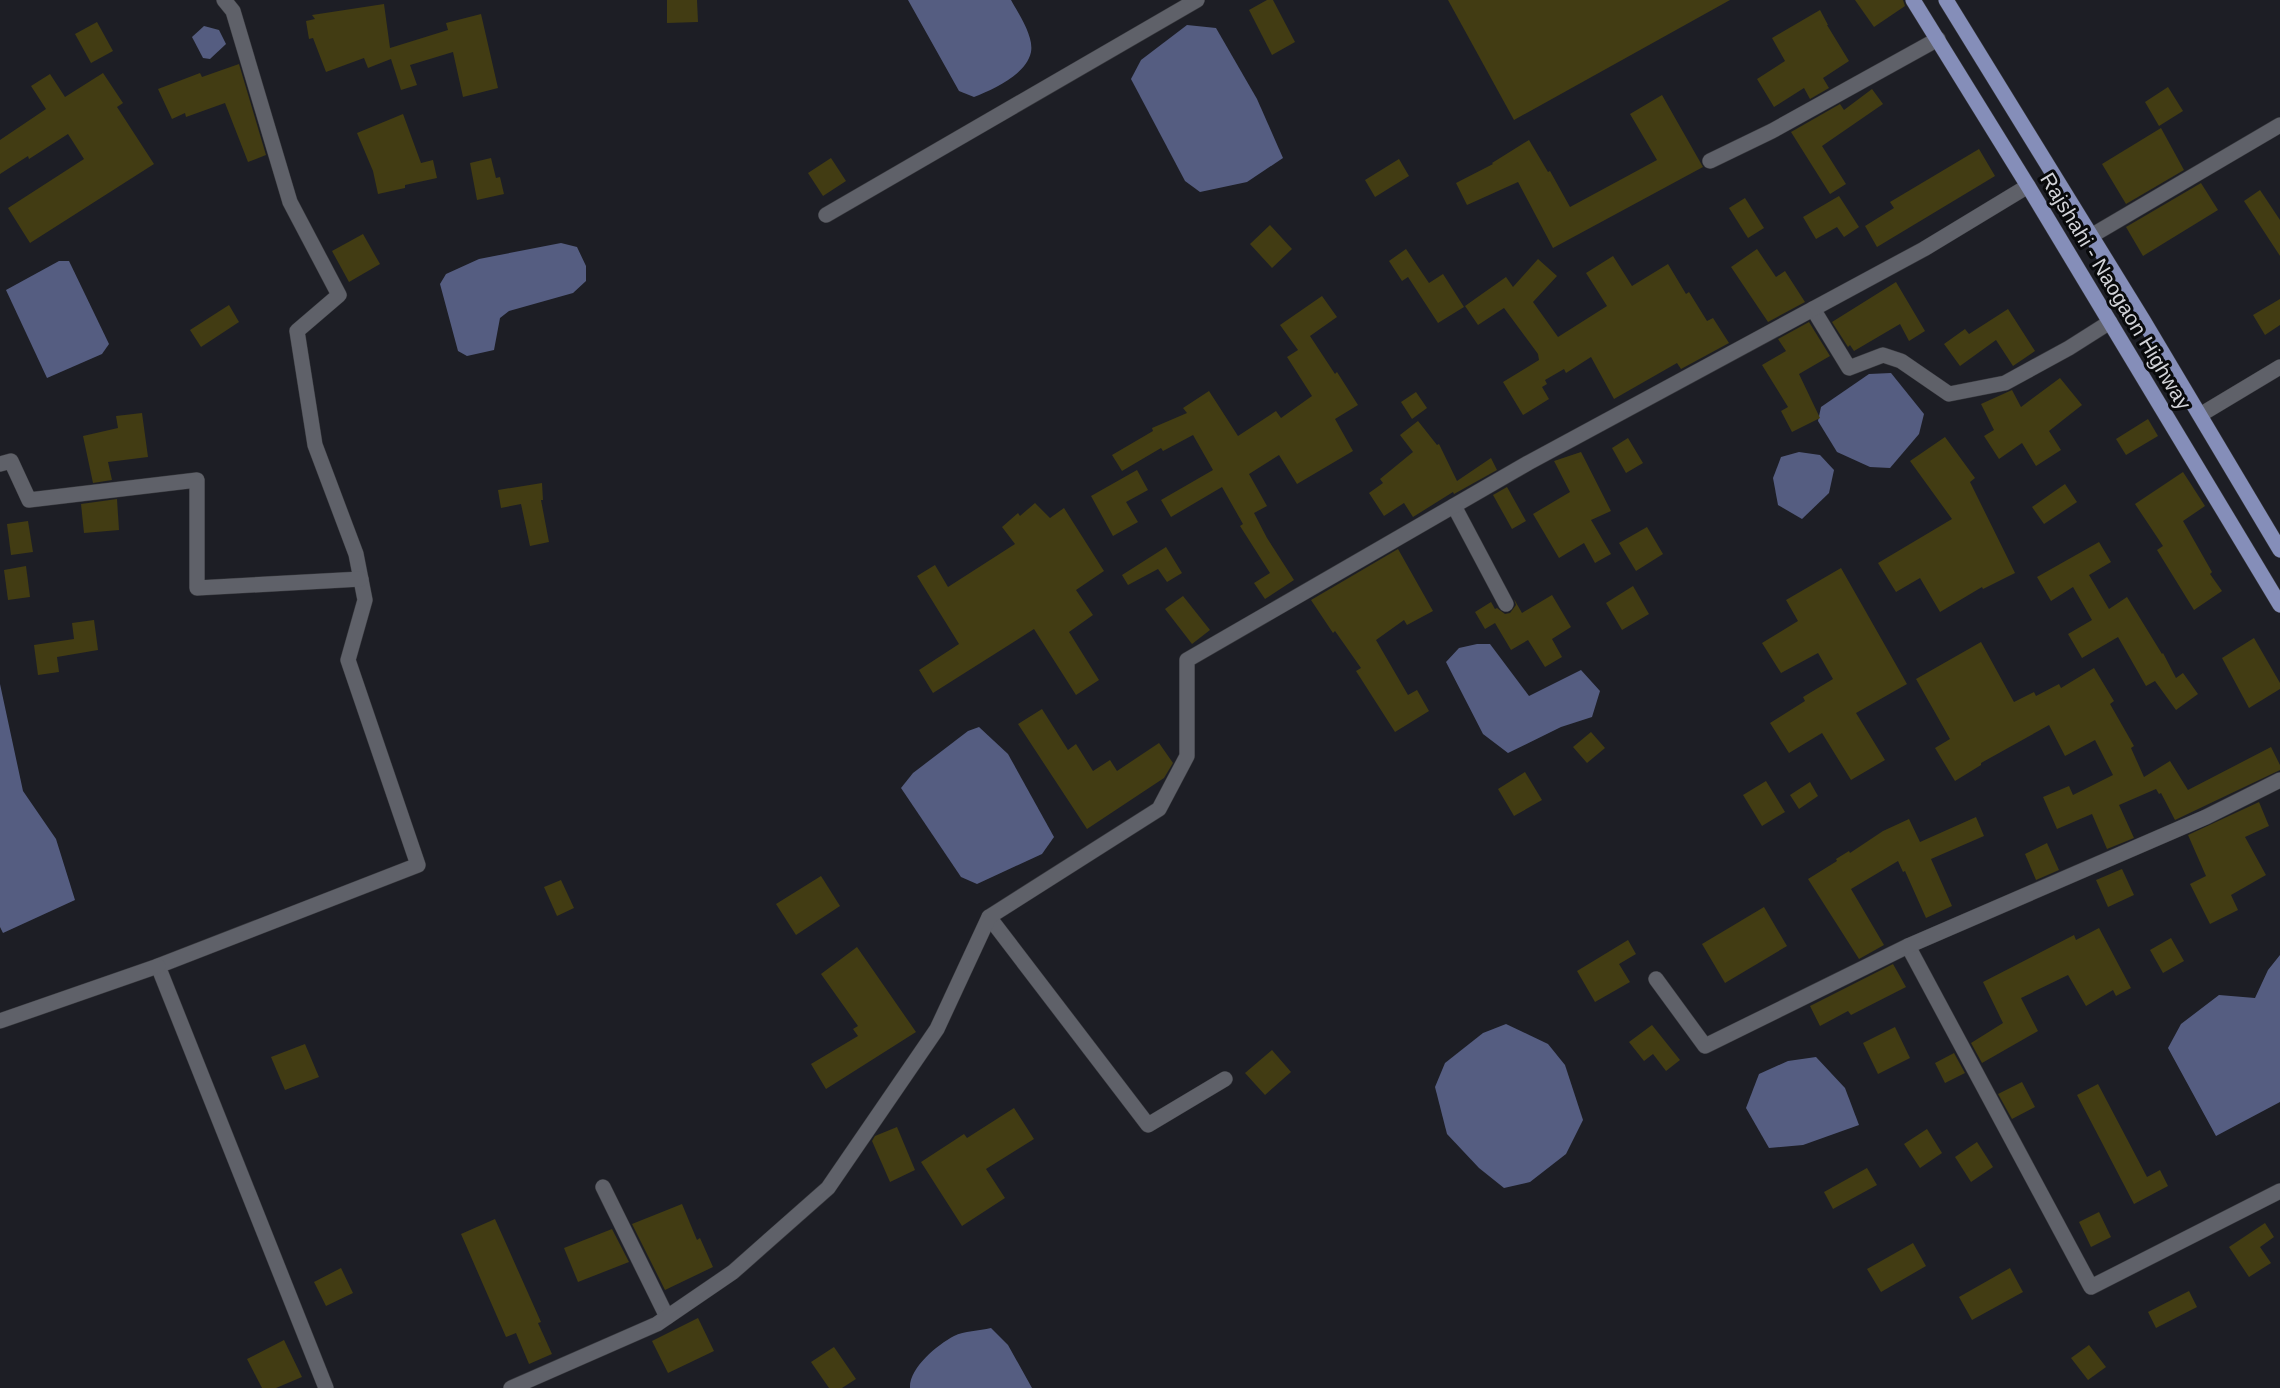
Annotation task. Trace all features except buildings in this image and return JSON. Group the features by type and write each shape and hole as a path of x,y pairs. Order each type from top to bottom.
{"main road":[{"name":"Rajshahi - Naogaon Highway","path":"1913,0 2028,186 2280,605"},
{"name":"Rajshahi - Naogaon Highway","path":"1946,0 2280,550"}],"street":[{"path":"0,1021 158,966 418,865 348,660 365,600 356,554 315,445 297,331 339,295 290,202 233,11 224,0"},
{"path":"826,216 1197,0"},
{"path":"1710,161 1772,131 1938,39"},
{"path":"2091,236 2280,125"},
{"path":"511,1388 657,1324 733,1272 828,1188 937,1029 989,918 1159,809 1187,756 1187,660 1528,463 1924,249 2028,186"},
{"path":"1813,309 1849,368 1884,355 1901,361 1949,394 2005,383 2069,348 2110,322"},
{"path":"2200,415 2280,366"},
{"path":"0,464 11,461 29,500 197,480 197,588 361,579"},
{"path":"1454,506 1506,604"},
{"path":"1656,979 1705,1046 1908,946 2206,817 2280,780"},
{"path":"989,918 1148,1125 1225,1079"},
{"path":"1908,946 2091,1287 2280,1191"},
{"path":"158,966 326,1388"},
{"path":"603,1187 667,1317"}],"water":[{"path":"908,0 1011,0 1030,39 1031,52 1028,60 1023,68 1008,80 982,94 974,97 959,91"},
{"path":"1187,25 1216,28 1257,99 1283,158 1247,182 1200,192 1185,181 1131,79 1141,60"},
{"path":"204,26 219,30 226,44 210,59 203,58 192,37"},
{"path":"561,243 577,247 586,266 586,281 573,293 509,311 500,318 494,350 467,356 458,351 440,284 446,274 479,259"},
{"path":"59,261 69,261 109,344 102,354 47,378 6,290"},
{"path":"1891,373 1924,414 1919,434 1890,468 1870,467 1837,452 1818,421 1821,407 1869,374"},
{"path":"1799,452 1820,455 1834,470 1829,493 1802,519 1778,505 1773,478 1781,457"},
{"path":"1490,644 1529,696 1581,670 1600,691 1592,717 1561,727 1508,753 1483,734 1446,662 1459,648"},
{"path":"0,684 23,791 56,839 75,900 3,933 0,927"},
{"path":"979,727 1008,754 1054,837 1042,854 977,884 961,877 901,788 913,773 968,731"},
{"path":"2280,955 2280,1102 2216,1136 2168,1048 2181,1024 2219,995 2255,998 2268,970"},
{"path":"1506,1024 1548,1044 1565,1065 1583,1120 1566,1154 1530,1182 1504,1188 1479,1168 1447,1134 1435,1087 1445,1063 1483,1033"},
{"path":"1816,1057 1845,1088 1859,1125 1803,1145 1769,1148 1746,1108 1759,1074 1788,1061"},
{"path":"991,1328 1008,1345 1032,1388 910,1388 911,1380 919,1365 940,1345 958,1334"}]}
